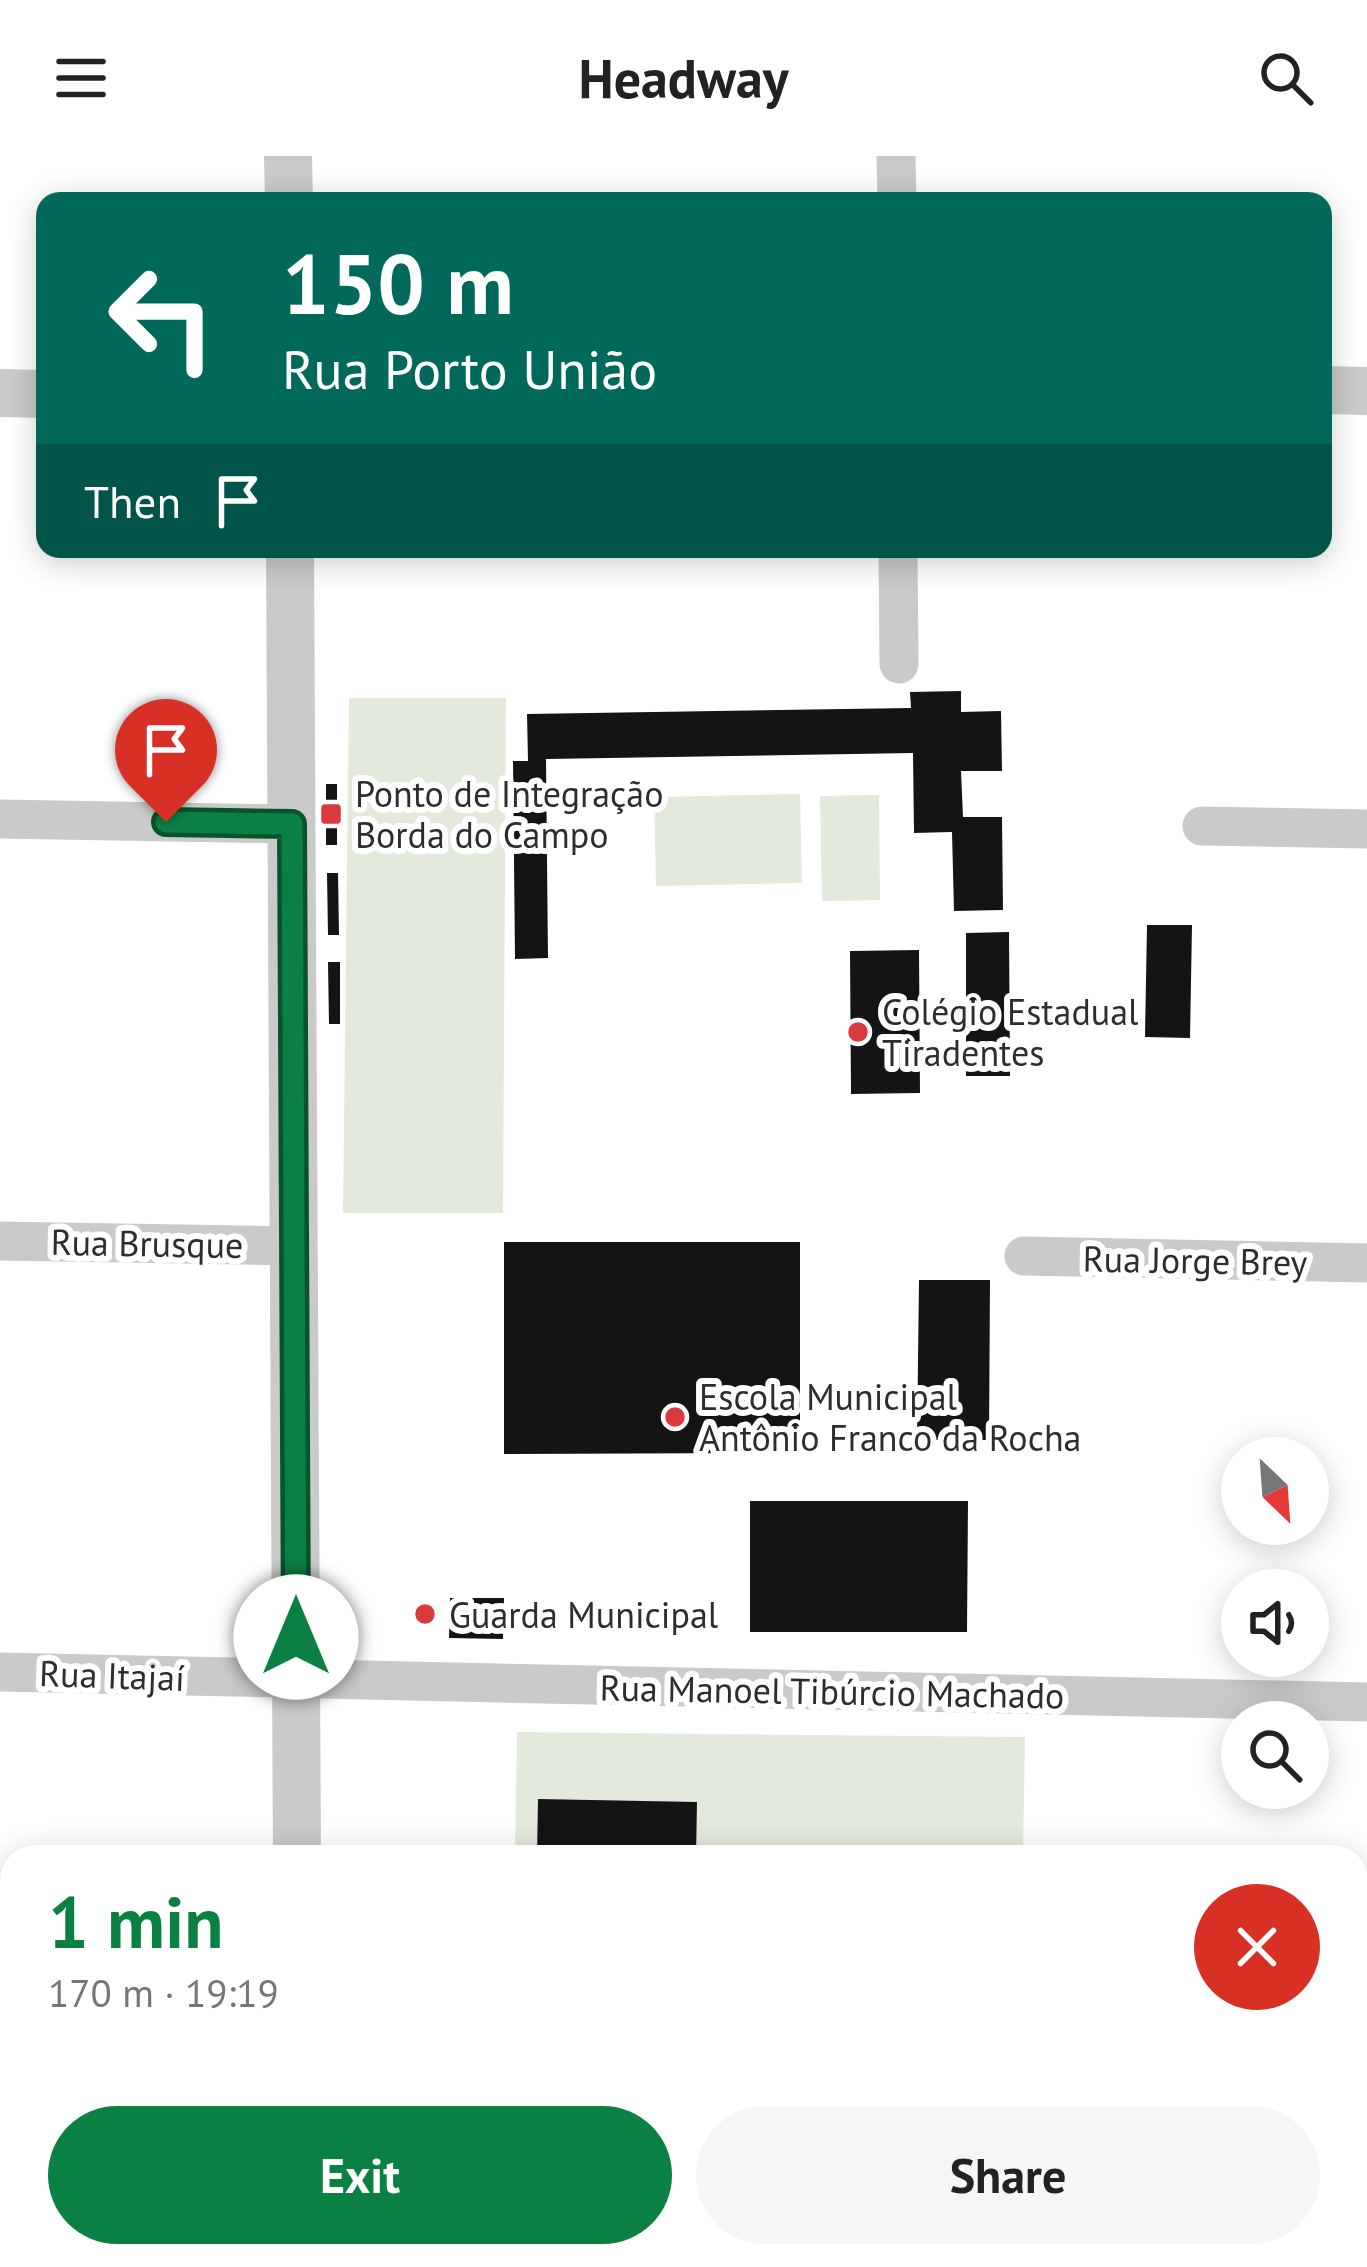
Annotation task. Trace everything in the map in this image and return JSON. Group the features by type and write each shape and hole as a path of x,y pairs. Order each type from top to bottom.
{"street":[{"path":"288,156 289,192"},
{"path":"896,156 897,192"},
{"path":"1332,390 1367,391"},
{"path":"0,393 36,394"},
{"path":"290,558 297,1845"},
{"path":"898,558 899,664"},
{"path":"0,819 292,824"},
{"path":"1202,826 1367,830"},
{"name":"Rua Brusque","path":"0,1241 294,1246"},
{"name":"Rua Jorge Brey","path":"1024,1256 1367,1263"},
{"name":"Rua Itajaí","path":"0,1672 296,1680"},
{"name":"Rua Manoel Tibúrcio Machado","path":"296,1680 1367,1702"}],"shaded area":[{"path":"349,698 506,698 503,1213 343,1213"},
{"path":"800,794 802,883 656,886 654,797"},
{"path":"879,795 880,900 822,901 820,796"},
{"path":"517,1732 1025,1737 1023,1845 515,1845"}],"building":[{"path":"961,691 961,712 1001,711 1002,771 961,771 963,817 1002,817 1003,910 954,911 952,832 914,833 913,753 546,759 548,958 515,959 513,761 528,761 527,714 911,708 910,692"},
{"name":"Ponto de Integração Borda do Campo","path":"326,784 337,784 337,845 326,845"},
{"name":"Ponto de Integração Borda do Campo","path":"327,873 338,873 339,935 328,935"},
{"path":"1147,925 1192,925 1190,1038 1145,1037"},
{"path":"1009,932 1010,1076 966,1076 966,933"},
{"path":"919,950 920,1093 851,1094 850,951"},
{"name":"Ponto de Integração Borda do Campo","path":"328,962 340,962 340,1024 329,1024"},
{"path":"504,1242 800,1242 800,1453 504,1454"},
{"path":"919,1280 990,1280 989,1440 917,1440"},
{"path":"750,1501 968,1501 967,1632 750,1632"},
{"path":"450,1598 504,1598 503,1639 449,1638"},
{"path":"538,1799 697,1802 696,1845 537,1845"}],"place":[{"name":"Ponto de Integração Borda do Campo","path":"331,814"},
{"name":"Colégio Estadual Tiradentes","path":"858,1032"},
{"name":"Escola Municipal Antônio Franco da Rocha","path":"675,1417"},
{"name":"Guarda Municipal","path":"425,1614"}],"route":[{"path":"166,822 292,824 296,1637"}]}
